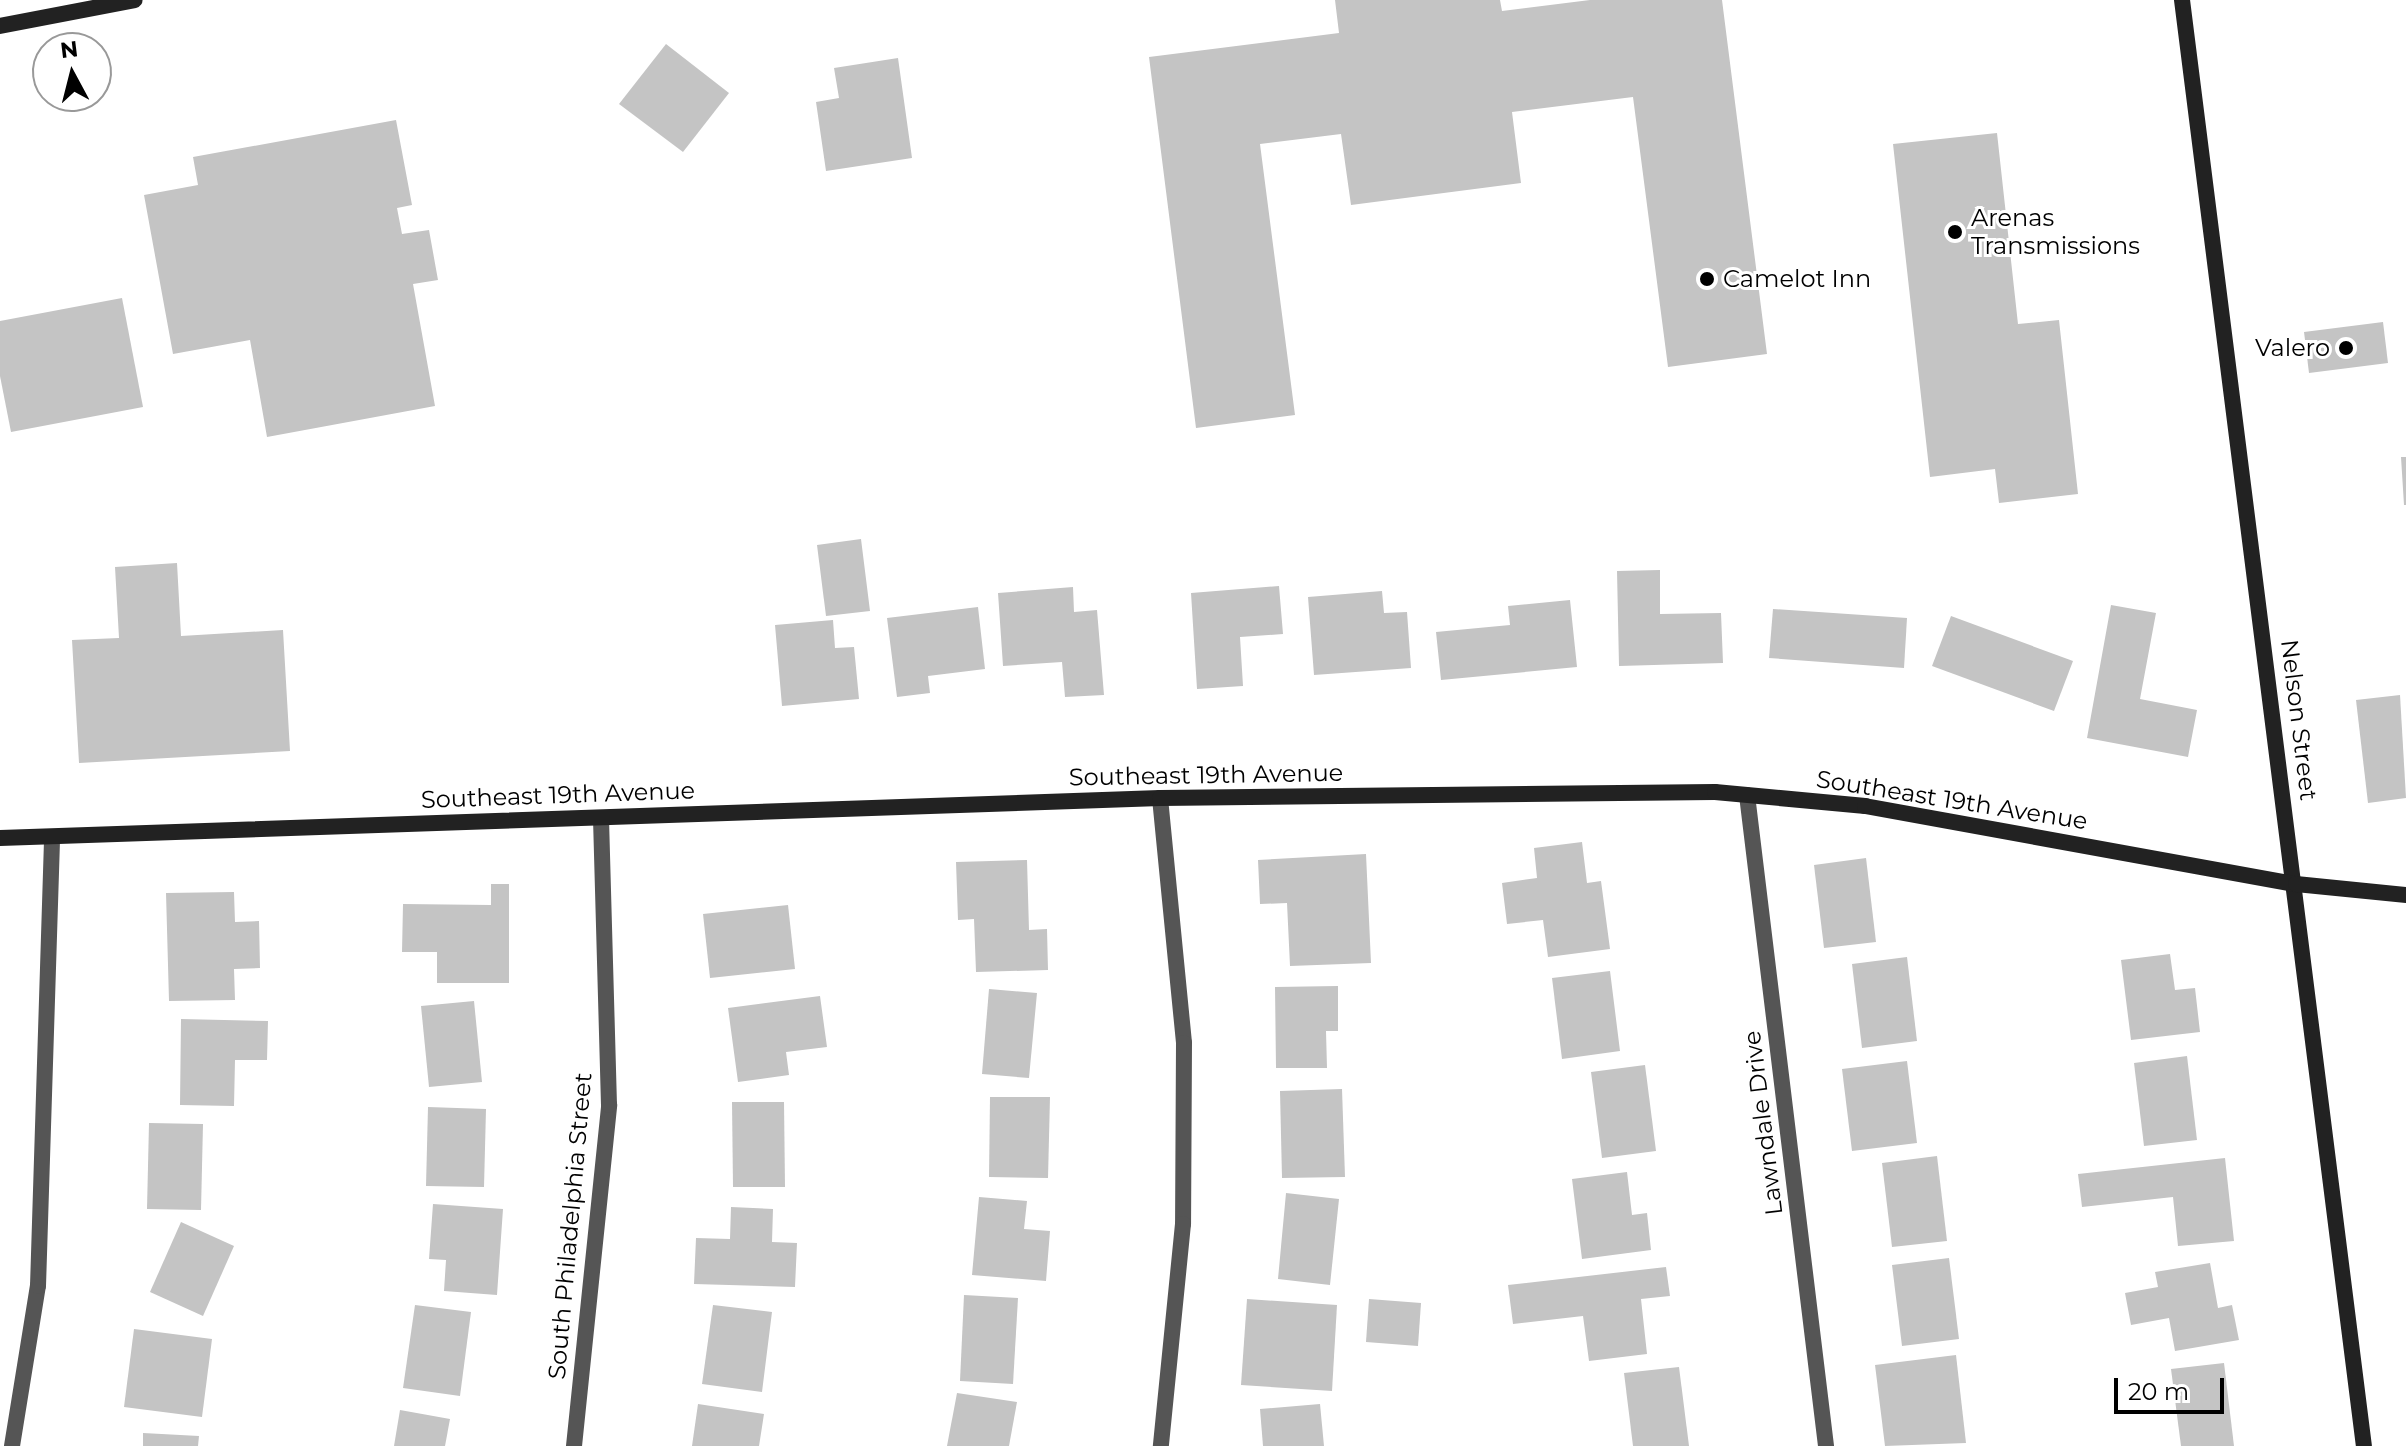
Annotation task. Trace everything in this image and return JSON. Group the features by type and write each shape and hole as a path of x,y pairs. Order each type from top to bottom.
{"street":[{"path":"0,26 135,0"},
{"name":"Nelson Street","path":"2182,0 2296,884 2364,1446"},
{"name":"Southeast 19th Avenue","path":"0,838 1160,798 1565,792 1747,795 1865,806 2296,884 2406,895"},
{"name":"Lawndale Drive","path":"1747,795 1826,1446"},
{"path":"1160,798 1184,1043 1183,1224 1161,1446"},
{"name":"South Philadelphia Street","path":"574,1446 609,1105 601,818"},
{"path":"12,1446 38,1286 52,837"}],"building":[{"name":"Camelot Inn","path":"1335,0 1500,0 1502,11 1590,0 1722,0 1767,354 1668,367 1633,97 1512,112 1521,183 1351,205 1341,134 1260,144 1295,415 1196,428 1149,57 1339,33"},
{"path":"666,44 729,93 683,152 619,104"},
{"path":"898,58 912,158 826,171 816,102 839,98 834,68"},
{"path":"396,120 412,205 397,208 402,234 429,230 438,280 413,284 435,406 267,437 250,340 173,354 144,195 198,185 193,157"},
{"name":"Arenas Transmissions","path":"1997,133 2018,324 2059,320 2078,494 1999,503 1995,469 1930,477 1893,144"},
{"path":"122,298 143,407 11,432 0,376 0,321"},
{"name":"Valero","path":"2383,322 2388,363 2309,373 2304,332"},
{"path":"2401,457 2406,457 2406,505 2404,505"},
{"path":"861,539 870,611 826,616 817,545"},
{"path":"177,563 181,636 283,630 290,751 79,763 72,640 119,638 115,567"},
{"path":"1660,570 1660,614 1721,613 1723,663 1619,666 1617,571"},
{"path":"1279,586 1283,634 1240,637 1243,686 1197,689 1191,593"},
{"path":"1073,587 1074,612 1097,610 1104,695 1065,697 1062,662 1003,666 998,593"},
{"path":"1382,591 1384,613 1407,612 1411,668 1314,675 1308,597"},
{"path":"1570,600 1577,667 1441,680 1436,632 1510,625 1508,606"},
{"path":"2111,605 2156,613 2140,699 2197,710 2188,757 2087,738"},
{"path":"978,607 985,669 928,676 930,693 897,697 887,618"},
{"path":"1773,609 1907,618 1904,668 1769,658"},
{"path":"1951,616 2073,661 2054,711 1932,666"},
{"path":"833,620 835,648 854,647 859,699 782,706 775,625"},
{"path":"2400,695 2406,798 2368,803 2356,700"},
{"path":"1582,842 1587,883 1601,881 1610,949 1548,957 1543,920 1507,924 1502,883 1537,878 1534,848"},
{"path":"1366,854 1371,963 1290,966 1287,903 1260,904 1258,860"},
{"path":"1866,858 1876,942 1824,948 1814,865"},
{"path":"1027,860 1029,930 1047,929 1048,970 976,972 974,919 958,920 956,862"},
{"path":"491,884 509,884 509,983 437,983 437,952 402,952 403,904 491,905"},
{"path":"234,892 235,922 259,921 260,968 234,969 235,1000 169,1001 166,893"},
{"path":"788,905 795,969 710,978 703,914"},
{"path":"2170,954 2175,990 2195,988 2200,1032 2131,1040 2121,960"},
{"path":"1907,957 1917,1041 1862,1048 1852,964"},
{"path":"1610,971 1620,1051 1562,1059 1552,978"},
{"path":"1338,986 1338,1031 1326,1031 1327,1068 1276,1068 1275,987"},
{"path":"989,989 1037,993 1029,1078 982,1074"},
{"path":"820,996 827,1047 786,1052 789,1075 738,1082 728,1008"},
{"path":"474,1001 482,1082 429,1087 421,1006"},
{"path":"181,1019 268,1021 267,1060 235,1060 234,1106 180,1105"},
{"path":"2187,1056 2197,1140 2144,1146 2134,1063"},
{"path":"1907,1061 1917,1143 1852,1151 1842,1069"},
{"path":"1645,1065 1656,1151 1602,1158 1591,1072"},
{"path":"1342,1089 1345,1177 1282,1178 1280,1091"},
{"path":"990,1097 1050,1097 1048,1178 989,1177"},
{"path":"732,1102 784,1102 785,1187 733,1187"},
{"path":"428,1107 486,1109 484,1187 426,1186"},
{"path":"149,1123 203,1124 201,1210 147,1209"},
{"path":"1937,1156 1947,1241 1892,1247 1882,1163"},
{"path":"2225,1158 2234,1241 2178,1246 2173,1197 2082,1207 2078,1174"},
{"path":"1627,1172 1632,1215 1647,1213 1651,1250 1582,1259 1572,1179"},
{"path":"1286,1193 1339,1199 1330,1285 1278,1279"},
{"path":"979,1197 1027,1201 1024,1229 1050,1231 1046,1281 972,1275"},
{"path":"433,1204 503,1209 497,1295 444,1291 446,1260 429,1259"},
{"path":"731,1207 773,1209 772,1242 797,1243 795,1287 694,1284 696,1238 730,1239"},
{"path":"181,1222 234,1246 203,1316 150,1292"},
{"path":"1949,1258 1959,1339 1902,1346 1892,1265"},
{"path":"2210,1263 2218,1308 2232,1305 2239,1340 2175,1351 2169,1318 2131,1325 2125,1293 2158,1287 2155,1272"},
{"path":"1666,1267 1670,1296 1641,1299 1647,1354 1589,1361 1583,1316 1513,1324 1508,1285"},
{"path":"964,1295 1018,1298 1013,1384 960,1381"},
{"path":"1247,1299 1337,1305 1332,1391 1241,1385"},
{"path":"1369,1299 1421,1303 1418,1346 1366,1342"},
{"path":"415,1305 471,1312 460,1396 403,1388"},
{"path":"713,1305 772,1312 762,1392 702,1384"},
{"path":"134,1329 212,1339 202,1417 124,1407"},
{"path":"1956,1355 1966,1443 1885,1446 1875,1365"},
{"path":"2224,1363 2234,1446 2181,1446 2171,1369"},
{"path":"1679,1367 1689,1446 1633,1446 1624,1373"},
{"path":"957,1393 1017,1402 1009,1446 947,1446"},
{"path":"698,1404 764,1414 759,1446 692,1446"},
{"path":"1320,1404 1324,1446 1263,1446 1260,1409"},
{"path":"400,1410 450,1419 445,1446 394,1446"},
{"path":"143,1433 199,1436 198,1446 143,1446"}],"place":[{"name":"Arenas Transmissions","path":"1955,232"},
{"name":"Camelot Inn","path":"1707,279"},
{"name":"Valero","path":"2346,348"}]}
